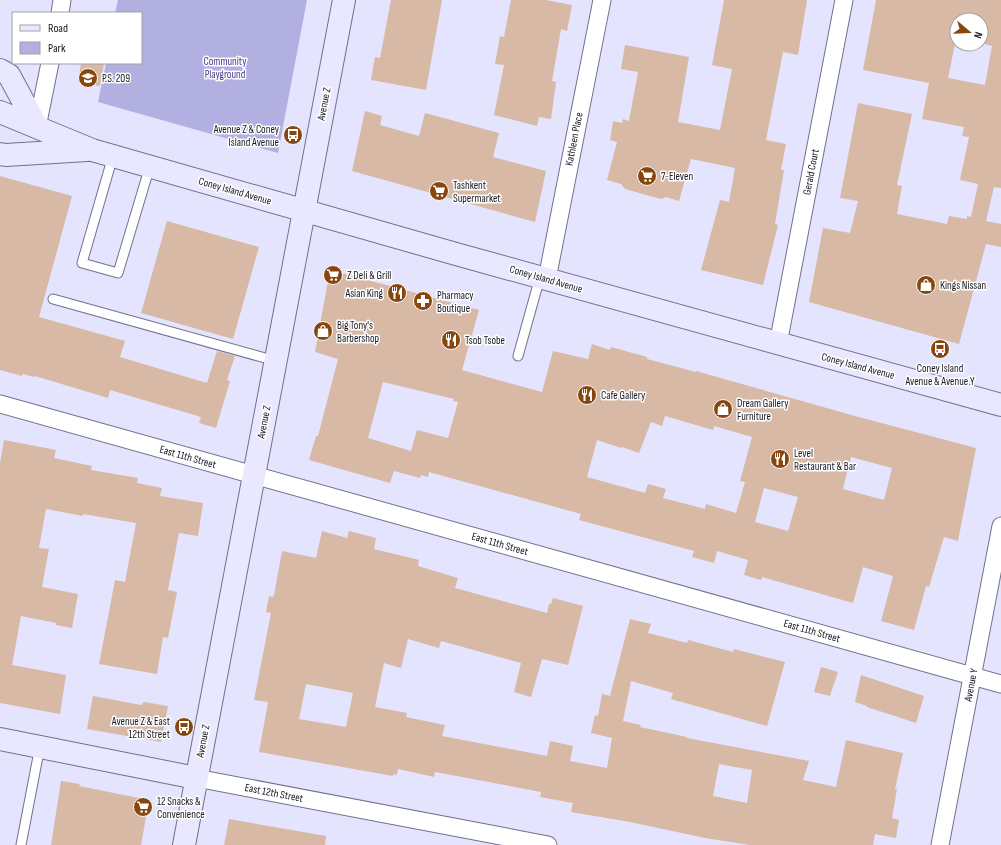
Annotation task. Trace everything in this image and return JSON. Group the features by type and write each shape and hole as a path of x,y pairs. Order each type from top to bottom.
{"main road":[{"name":"Avenue Z","path":"184,845 344,0"},
{"path":"0,70 9,75 37,127"},
{"name":"Coney Island Avenue","path":"0,112 92,150 778,344 1001,405"},
{"name":"Coney Island Avenue","path":"0,154 6,155 92,150"},
{"name":"East 12th Street","path":"0,739 196,778"}],"street":[{"path":"60,12 62,0"},
{"name":"Kathleen Place","path":"543,278 602,0"},
{"name":"Gerald Court","path":"778,344 844,0"},
{"path":"37,127 50,64"},
{"name":"East 11th Street","path":"0,404 1001,684"},
{"name":"Avenue Y","path":"940,845 1001,526"},
{"name":"East 12th Street","path":"196,778 548,845"}],"lane":[{"path":"113,156 82,263 118,273 150,166"},
{"path":"518,356 543,278"},
{"path":"53,299 276,361"},
{"path":"21,845 40,746"}],"green space":[{"name":"Community Playground","path":"118,0 307,0 278,153 98,102 106,64 142,64 142,12 115,12"}],"building":[{"path":"391,0 442,0 426,90 371,80 375,57 380,58"},
{"path":"511,0 546,0 572,5 567,31 561,29 552,81 556,82 551,119 539,117 537,126 494,115 504,65 495,64 500,36 504,37"},
{"path":"724,0 807,0 798,55 783,52 766,140 786,144 781,170 784,170 775,224 778,225 763,285 701,270 720,200 729,202 735,168 691,159 679,201 666,197 661,199 625,189 621,184 607,180 617,142 610,140 613,121 622,123 623,119 629,121 638,72 621,69 625,45 689,57 678,122 720,130 732,69 712,65"},
{"path":"876,0 1001,0 1001,188 994,187 986,221 1001,224 1001,247 986,244 959,344 809,302 823,228 850,233 858,201 840,198 858,103 912,114 897,185 902,186 897,214 947,224 949,216 967,219 967,216 971,217 978,184 960,180 969,137 962,136 964,127 922,119 929,83 863,70"},
{"path":"81,64 104,64 100,86 78,82"},
{"path":"365,111 382,116 380,125 419,136 425,113 499,133 493,157 546,171 535,222 352,171"},
{"path":"0,176 72,196 39,317 125,341 120,357 207,383 217,351 235,356 227,380 230,381 216,428 199,423 201,417 110,390 108,398 35,376 23,374 22,376 0,370"},
{"path":"167,221 259,247 233,339 141,313"},
{"path":"330,270 479,310 462,370 542,392 553,351 588,359 592,344 610,350 611,347 647,357 647,359 696,371 855,416 976,448 958,541 944,537 929,587 926,586 914,630 881,621 893,576 863,567 853,603 762,577 761,580 744,575 748,560 717,551 714,563 692,557 694,551 579,520 581,514 429,472 428,477 421,475 420,478 394,471 390,483 309,460 316,436 318,436 338,359 315,352","holes":["383,382 454,399 453,401 458,402 448,438 417,430 411,451 368,438","665,416 713,430 714,426 752,437 740,481 745,482 736,513 706,504 705,509 663,498 666,489 648,484 645,493 587,477 597,440 639,453 651,422 662,426","851,457 892,468 884,500 843,489","764,488 798,497 788,531 755,522"]},
{"path":"4,440 56,450 54,458 92,466 91,470 138,478 137,483 162,488 160,496 203,503 198,536 179,533 168,590 177,592 168,638 163,637 157,674 99,664 115,580 125,582 136,523 83,514 83,516 46,509 39,548 49,549 42,587 78,594 72,628 56,625 56,623 21,616 12,665 66,675 60,714 0,703 0,463"},
{"path":"322,531 347,538 349,531 376,538 374,549 419,560 418,566 458,578 455,588 547,613 549,604 551,604 553,598 583,606 568,665 542,659 531,697 514,692 521,663 441,641 439,648 408,639 401,668 384,663 375,707 407,713 406,717 445,725 442,736 547,756 550,741 573,746 570,761 607,768 612,738 591,733 595,715 598,716 602,694 610,696 630,619 651,624 648,633 687,643 688,640 733,652 734,649 785,662 767,726 671,699 673,693 631,681 623,721 641,725 640,727 687,738 809,761 803,780 836,787 846,740 903,753 895,789 897,789 892,818 899,820 896,838 875,834 873,845 750,845 705,838 630,822 571,812 573,803 540,797 541,792 494,783 435,772 434,777 398,769 397,775 394,774 393,776 259,752 268,702 254,700 271,613 266,612 269,596 273,597 274,595 282,551 316,558","holes":["306,684 353,693 346,727 299,719","719,764 752,770 747,803 713,796"]},
{"path":"821,667 838,672 830,696 814,692"},
{"path":"861,675 924,696 916,723 855,702"},
{"path":"93,696 141,705 144,702 168,706 161,742 87,729"},
{"path":"61,781 149,800 141,845 51,845"},
{"path":"229,819 326,836 325,845 224,845"}],"place":[{"name":"P.S. 209","path":"88,78"},
{"name":"Avenue Z & Coney Island Avenue","path":"293,135"},
{"name":"7-Eleven","path":"647,176"},
{"name":"Tashkent Supermarket","path":"439,191"},
{"name":"Z Deli & Grill","path":"333,275"},
{"name":"Kings Nissan","path":"926,285"},
{"name":"Asian King","path":"397,293"},
{"name":"Pharmacy Boutique","path":"423,301"},
{"name":"Big Tony's Barbershop","path":"323,331"},
{"name":"Tsob Tsobe","path":"451,340"},
{"name":"Coney Island Avenue & Avenue Y","path":"940,349"},
{"name":"Cafe Gallery","path":"587,395"},
{"name":"Dream Gallery Furniture","path":"723,409"},
{"name":"Level Restaurant & Bar","path":"780,459"},
{"name":"Avenue Z & East 12th Street","path":"184,727"},
{"name":"12 Snacks & Convenience","path":"143,807"}]}
